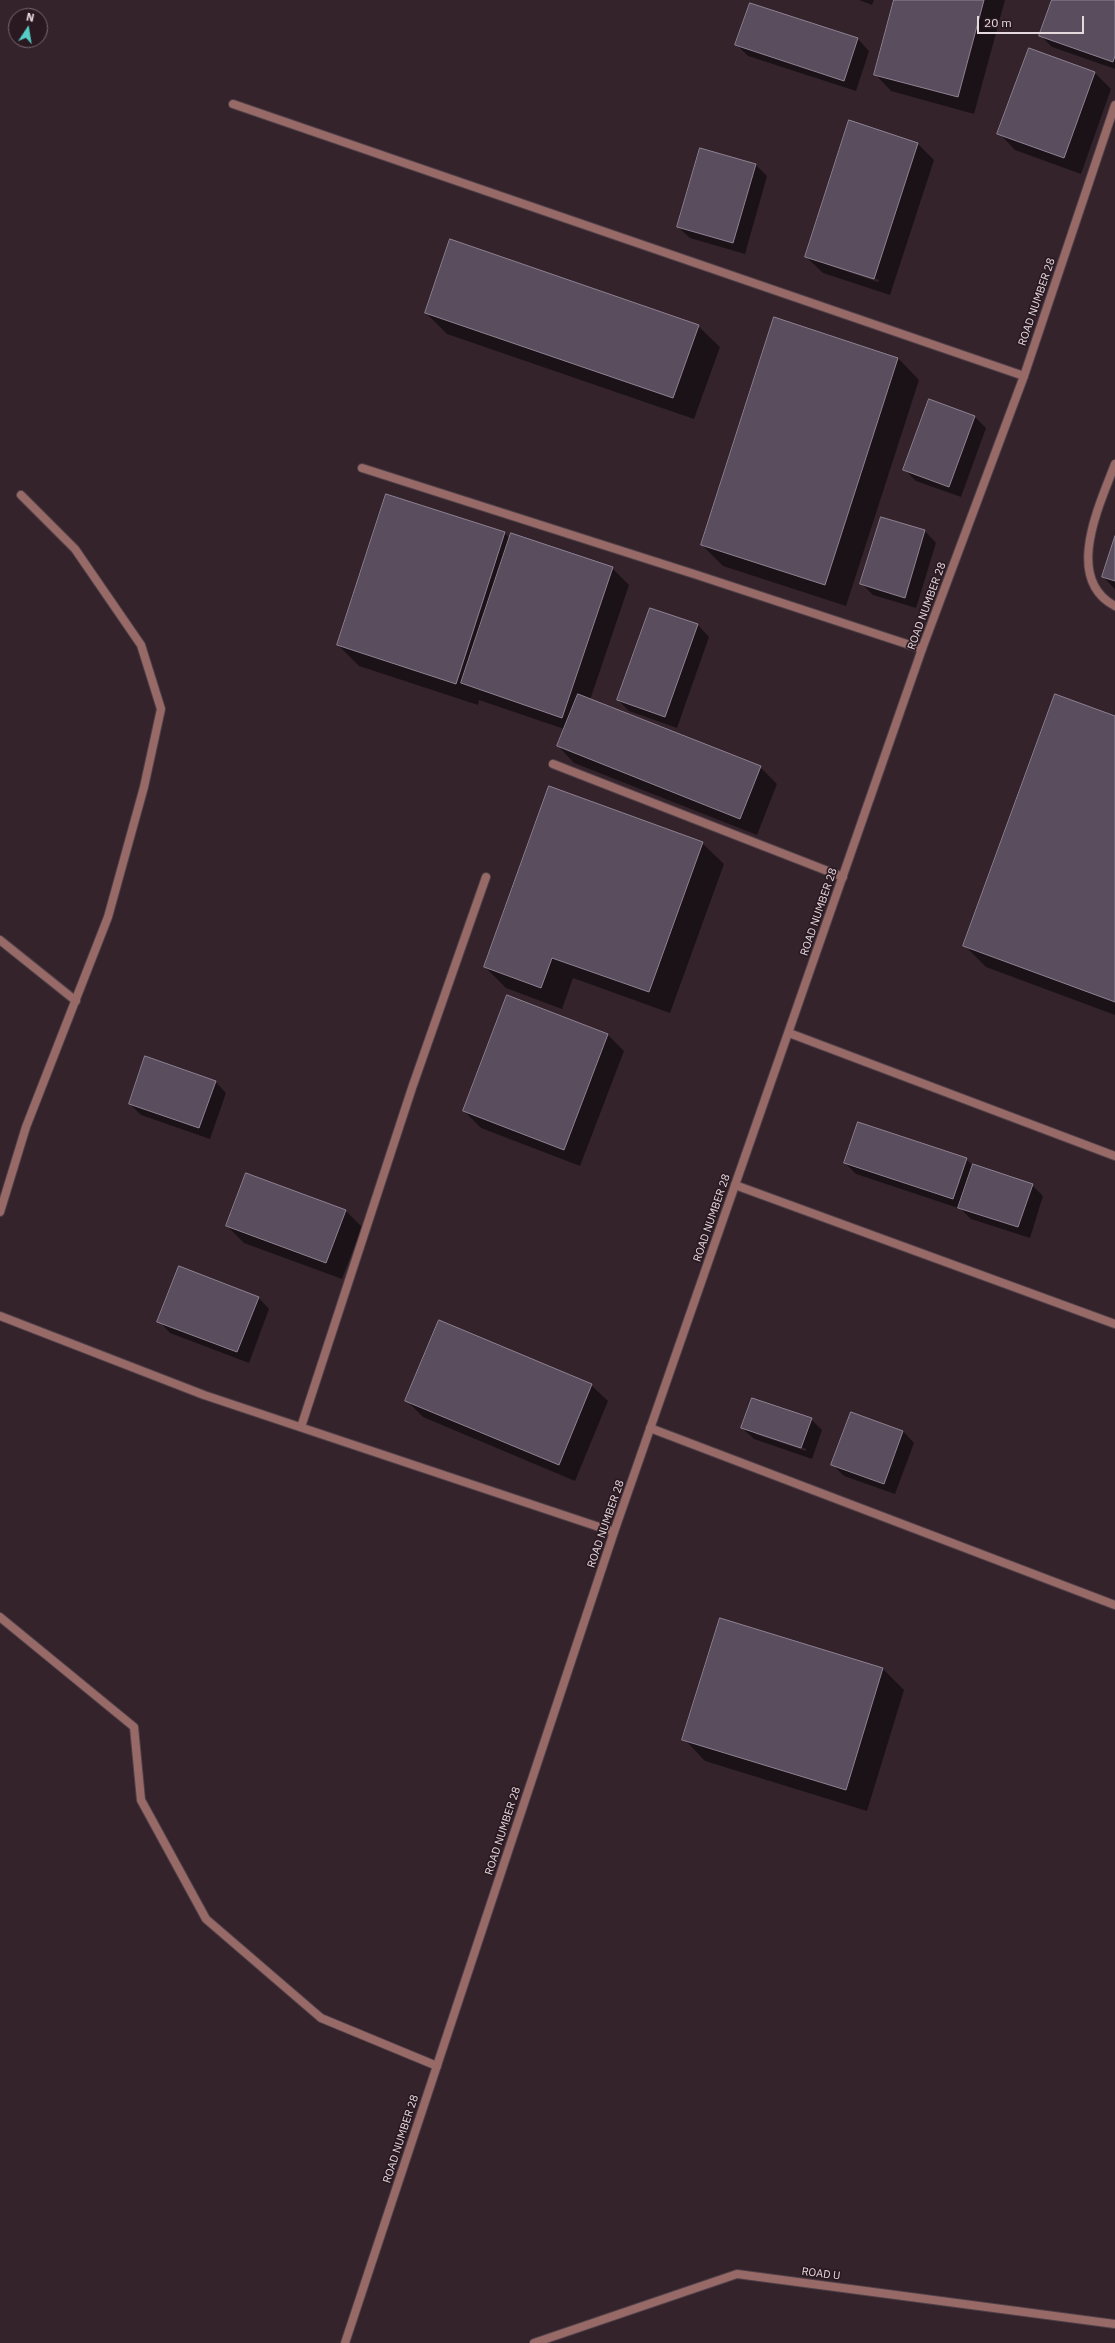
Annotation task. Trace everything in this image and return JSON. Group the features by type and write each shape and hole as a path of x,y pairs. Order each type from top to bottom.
{"street":[{"path":"233,104 1024,376"},
{"name":"ROAD NUMBER 28","path":"345,2343 614,1532 922,649 1024,376 1115,105"},
{"path":"1115,464 1096,515 1089,542 1087,563 1096,589 1105,601 1115,606"},
{"path":"362,468 694,574 922,649"},
{"path":"0,1212 26,1127 108,917 144,787 160,709 141,646 75,549 21,495"},
{"path":"553,764 843,877"},
{"path":"301,1427 412,1088 486,877"},
{"path":"0,940 76,1001"},
{"path":"788,1033 1115,1156"},
{"path":"735,1185 1115,1324"},
{"path":"0,1316 204,1395 614,1532"},
{"path":"650,1428 1115,1605"},
{"path":"0,1617 134,1727 141,1800 206,1919 321,2018 437,2066"},
{"name":"ROAD U","path":"534,2343 737,2274 1115,2324"}],"building":[{"path":"894,0 984,0 958,97 874,75"},
{"path":"1052,0 1115,0 1115,56 1113,62 1039,36"},
{"path":"750,3 858,38 844,81 735,45"},
{"path":"1029,48 1095,72 1064,158 997,134"},
{"path":"849,120 918,143 874,279 805,257"},
{"path":"700,148 756,164 733,243 677,227"},
{"path":"450,239 699,325 673,398 425,313"},
{"path":"774,317 898,358 825,585 701,545"},
{"path":"929,399 975,416 949,487 903,470"},
{"path":"386,494 505,532 456,684 337,645"},
{"path":"881,517 925,530 905,598 860,584"},
{"path":"511,533 613,567 562,718 461,683"},
{"path":"1115,536 1115,581 1102,577"},
{"path":"650,608 698,624 665,717 617,700"},
{"path":"578,694 761,766 740,819 557,746"},
{"path":"1055,694 1115,716 1115,1002 963,946"},
{"path":"549,786 703,842 649,992 552,958 541,988 484,967"},
{"path":"507,995 608,1034 564,1150 463,1111"},
{"path":"145,1056 216,1081 199,1128 129,1104"},
{"path":"858,1122 967,1158 953,1199 844,1163"},
{"path":"973,1164 1033,1184 1018,1227 958,1208"},
{"path":"246,1173 346,1210 326,1263 226,1226"},
{"path":"179,1266 259,1297 237,1352 157,1322"},
{"path":"439,1320 592,1384 559,1465 405,1401"},
{"path":"752,1398 812,1418 801,1448 741,1428"},
{"path":"851,1412 903,1431 884,1484 831,1465"},
{"path":"720,1618 883,1668 846,1790 682,1740"}]}
